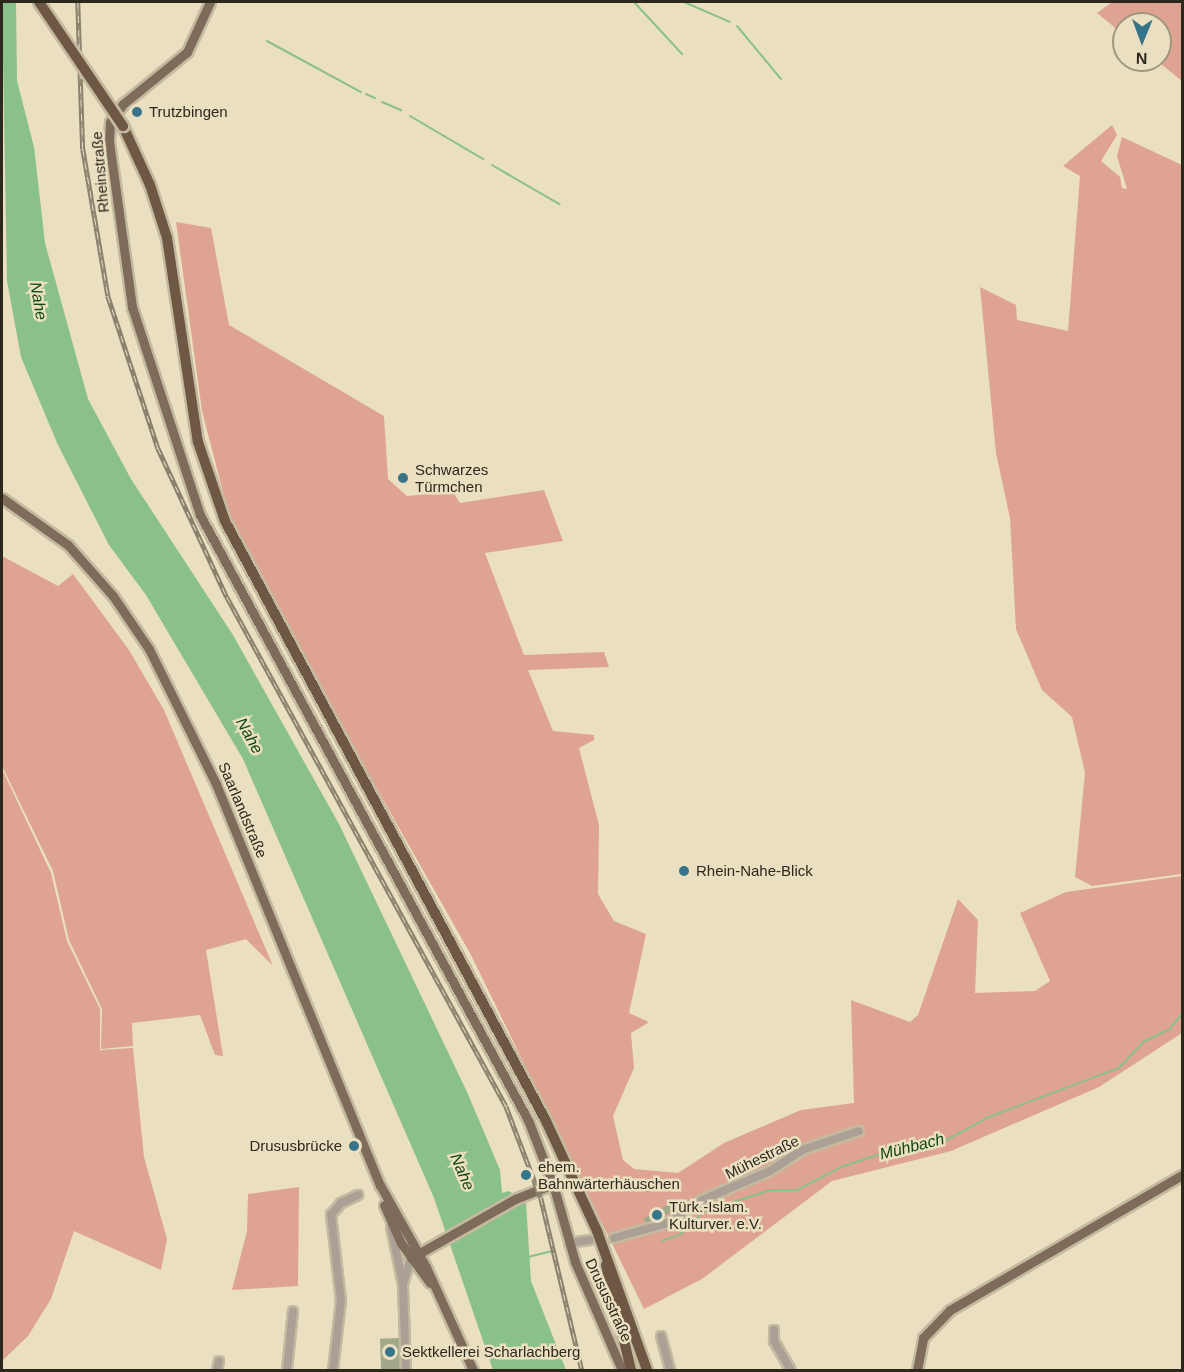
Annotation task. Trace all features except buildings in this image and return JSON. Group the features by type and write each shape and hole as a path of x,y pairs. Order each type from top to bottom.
{"highway":[{"path":"39,2 123,126 150,185 167,238 198,442 225,521 546,1121 604,1249 647,1371"},
{"path":"604,1249 610,1297 631,1371"}],"main road":[{"name":"Rheinstraße","path":"210,2 188,52 123,104 110,122 109,141 132,307 185,478 219,555 510,1085 553,1184"},
{"name":"Saarlandstraße","path":"2,498 68,545 113,596 149,649 216,784 380,1185 414,1256"},
{"path":"917,1371 923,1338 950,1310 1182,1175"},
{"path":"414,1256 535,1190 553,1184"},
{"name":"Drususstraße","path":"553,1184 569,1242 622,1371"},
{"name":"Saarlandstraße","path":"380,1185 390,1223 414,1256"},
{"path":"414,1256 423,1275 442,1300"},
{"path":"414,1256 442,1300 473,1371"}],"street":[{"name":"Mühestraße","path":"614,1238 671,1222 702,1200 770,1171 802,1150 859,1131"},
{"path":"333,1371 341,1302 331,1215 341,1203 358,1195"},
{"path":"390,1223 403,1283 406,1371"},
{"path":"569,1242 590,1240"},
{"path":"399,1270 401,1263 414,1256"},
{"path":"403,1283 414,1256"},
{"path":"403,1283 423,1275"},
{"path":"287,1371 293,1311"},
{"path":"774,1330 774,1341 791,1371"},
{"path":"661,1336 670,1371"},
{"path":"217,1371 219,1362"}],"shaded area":[{"path":"1112,2 1182,2 1182,81 1171,72 1172,12 1112,12 1112,25 1097,13"},
{"path":"1112,125 1117,135 1101,161 1120,177 1122,188 1127,189 1117,156 1122,137 1182,165 1182,874 1092,886 1075,877 1085,773 1072,717 1042,690 1016,629 1010,518 996,453 980,287 1016,305 1017,320 1068,331 1080,176 1063,166"},
{"path":"176,222 211,228 229,325 384,416 388,479 407,496 453,492 460,503 544,490 563,541 485,553 524,655 604,652 609,667 528,670 553,731 594,735 594,740 579,748 599,825 598,894 614,921 646,934 629,1013 649,1022 631,1033 634,1068 613,1116 623,1160 634,1169 678,1173 724,1143 801,1110 854,1103 851,1000 910,1022 918,1015 958,899 978,920 975,993 1035,991 1050,981 1020,913 1066,892 1182,876 1182,1033 1099,1087 951,1151 832,1181 702,1279 644,1309 471,955 338,720 228,511 202,411"},
{"path":"2,556 58,586 73,574 129,650 164,710 273,966 246,939 206,950 223,1056 215,1055 200,1015 132,1023 133,1046 101,1049 102,1009 69,940 53,871 2,766"},
{"path":"2,769 51,873 67,941 100,1009 100,1050 133,1048 144,1157 167,1239 161,1270 74,1231 51,1299 28,1336 2,1361"},
{"path":"299,1187 298,1286 232,1290 247,1231 248,1194"}],"water":[{"name":"Nahe","path":"2,2 16,2 17,81 34,147 45,243 88,399 131,479 233,635 339,824 467,1092 500,1170 502,1193 509,1191 526,1203 531,1281 566,1370 493,1370 434,1198 243,759 146,595 109,545 58,445 21,357 7,281"}],"waterway":[{"path":"634,2 682,54"},
{"path":"684,2 730,22"},
{"path":"737,26 781,79"},
{"path":"267,41 361,92"},
{"path":"366,94 375,98"},
{"path":"382,102 401,110"},
{"path":"410,116 483,159"},
{"path":"492,165 559,204"},
{"name":"Mühbach","path":"662,1241 681,1234 705,1211 771,1190 797,1190 841,1167 908,1145 939,1144 989,1117 1119,1068 1143,1042 1170,1029 1182,1013"},
{"name":"Mühbach","path":"524,1258 553,1251"}],"railway":[{"path":"78,2 83,149 108,296 158,448 227,597 506,1106 541,1198 582,1370"}],"place":[{"name":"Trutzbingen","path":"137,112"},
{"name":"Schwarzes Türmchen","path":"403,478"},
{"name":"Rhein-Nahe-Blick","path":"684,871"},
{"name":"Drususbrücke","path":"354,1146"},
{"name":"ehem. Bahnwärterhäuschen","path":"526,1175"},
{"name":"Türk.-Islam. Kulturver. e.V.","path":"657,1215"},
{"name":"Sektkellerei Scharlachberg","path":"390,1352"}]}
